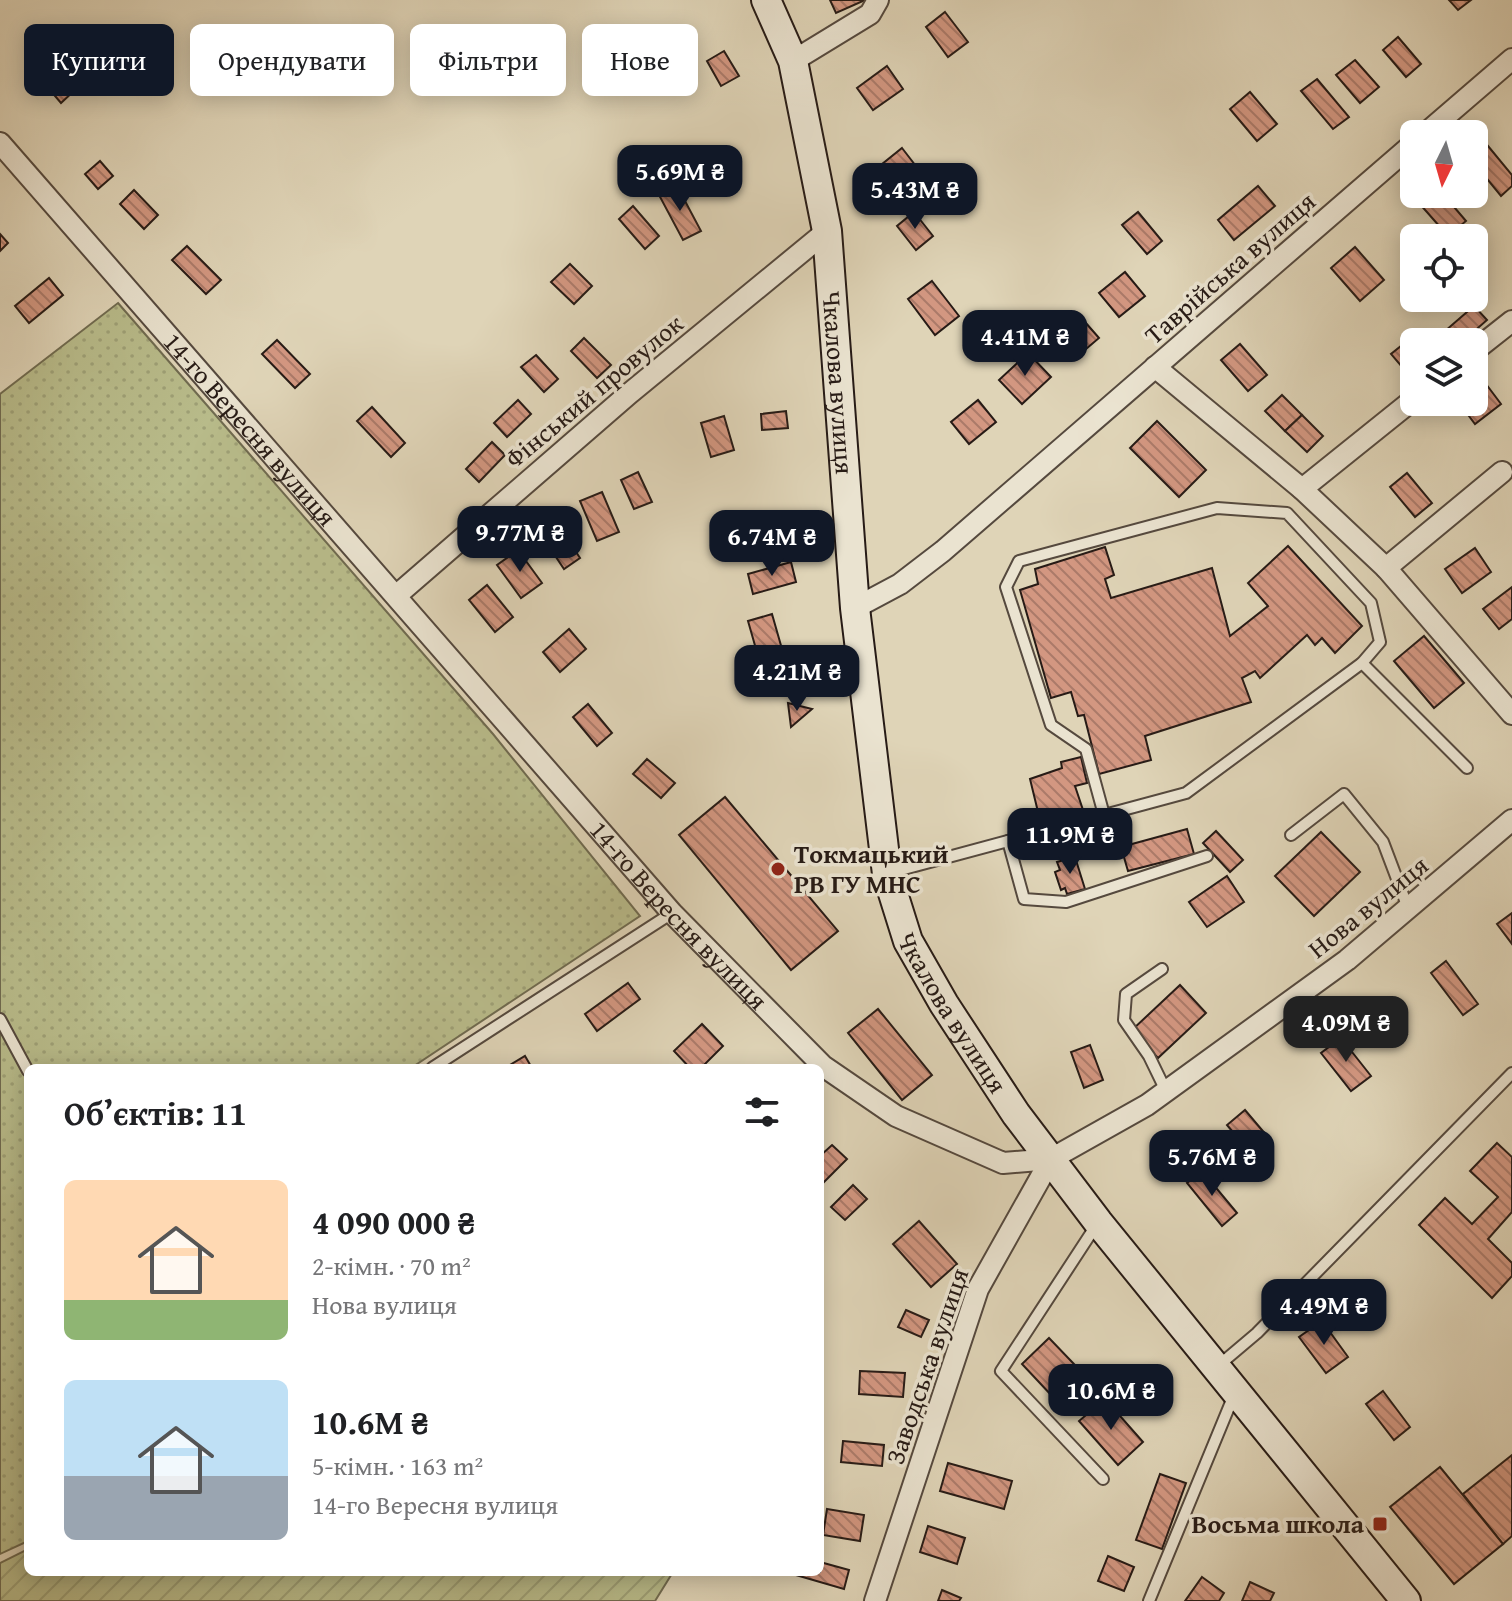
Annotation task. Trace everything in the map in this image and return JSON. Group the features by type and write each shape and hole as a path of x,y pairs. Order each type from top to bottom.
{"main road":[{"name":"Чкалова вулиця","path":"766,0 793,61 827,231 855,608 887,874 908,941 944,1004 1016,1114 1051,1159"},
{"path":"1051,1159 1235,1393 1406,1601"}],"street":[{"path":"793,61 870,14 878,0"},
{"path":"1441,120 1512,59"},
{"name":"14-го Вересня вулиця","path":"0,143 672,913 821,1064"},
{"name":"Таврійська вулиця","path":"855,608 900,584 943,551 1400,155"},
{"name":"Фінський провулок","path":"397,595 630,393 827,231"},
{"path":"1488,340 1512,321"},
{"path":"1155,367 1302,489 1386,568 1512,714"},
{"path":"1302,489 1400,410"},
{"path":"1386,568 1502,472"},
{"name":"Нова вулиця","path":"1051,1159 1166,1091 1347,960 1512,820"},
{"name":"14-го Вересня вулиця","path":"824,1067 896,1116 1003,1163 1051,1159"},
{"name":"Заводська вулиця","path":"875,1601 978,1289 1051,1159"}],"lane":[{"path":"887,874 1186,793 1362,663 1380,642 1371,603 1287,513 1217,508 1019,561 1006,587 1046,711 1051,725 1086,749 1104,815"},
{"path":"1362,663 1467,768"},
{"path":"1291,835 1344,794 1383,842 1408,908"},
{"path":"1008,841 1024,899 1066,902 1207,856"},
{"path":"438,1064 672,913"},
{"path":"1162,969 1126,994 1124,1020 1149,1056 1166,1091"},
{"path":"0,1019 24,1064"},
{"path":"1217,1367 1257,1333 1512,1073"},
{"path":"1098,1222 1001,1371 1103,1479"},
{"path":"1149,1601 1235,1393"}],"green space":[{"path":"118,303 493,734 640,916 417,1064 24,1064 24,1543 0,1554 0,394"},
{"path":"24,1551 24,1576 671,1576 655,1601 0,1601 0,1563"}],"building":[{"path":"830,0 865,0 836,13"},
{"path":"1449,0 1471,0 1458,10"},
{"path":"945,12 968,42 948,57 926,27"},
{"path":"1398,37 1421,64 1406,77 1383,50"},
{"path":"724,51 739,76 721,86 707,61"},
{"path":"1355,60 1379,87 1360,103 1336,75"},
{"path":"887,66 903,89 873,110 857,88"},
{"path":"1317,79 1349,117 1333,129 1301,91"},
{"path":"1250,92 1277,124 1257,141 1230,109"},
{"path":"55,96 69,96 61,103"},
{"path":"1488,146 1512,175 1512,186 1501,196 1488,180"},
{"path":"902,148 929,183 903,203 876,169"},
{"path":"100,161 113,176 98,189 85,174"},
{"path":"677,186 701,231 683,240 659,195"},
{"path":"1258,186 1275,206 1234,240 1218,220"},
{"path":"134,190 158,215 144,229 120,204"},
{"path":"633,206 659,236 645,249 619,219"},
{"path":"1423,208 1455,208 1466,221 1462,224 1437,224"},
{"path":"914,212 933,236 916,250 897,226"},
{"path":"1138,212 1162,241 1147,254 1122,225"},
{"path":"0,234 8,243 0,251"},
{"path":"187,246 221,280 206,294 172,260"},
{"path":"1355,247 1384,280 1360,301 1331,268"},
{"path":"570,264 592,286 574,304 551,282"},
{"path":"1125,272 1145,296 1119,317 1099,293"},
{"path":"49,278 63,295 29,323 15,306"},
{"path":"932,281 959,316 935,335 908,299"},
{"path":"1467,312 1480,312 1487,320 1478,328 1448,328"},
{"path":"1078,314 1099,338 1073,360 1053,335"},
{"path":"584,338 611,365 597,378 571,351"},
{"path":"277,340 310,374 295,388 262,354"},
{"path":"1240,344 1267,375 1248,391 1221,360"},
{"path":"1400,347 1400,365 1391,354"},
{"path":"1028,353 1051,377 1022,404 999,380"},
{"path":"536,355 558,379 544,392 521,367"},
{"path":"1488,387 1501,404 1488,414"},
{"path":"1282,395 1302,415 1285,431 1265,411"},
{"path":"518,400 531,414 507,437 494,423"},
{"path":"978,400 996,422 969,444 951,422"},
{"path":"372,407 405,443 391,457 357,421"},
{"path":"786,411 788,428 762,430 761,414"},
{"path":"1302,415 1323,436 1307,452 1285,431"},
{"path":"724,416 734,450 711,457 701,423"},
{"path":"1469,416 1485,416 1475,424"},
{"path":"1157,421 1206,470 1179,497 1130,448"},
{"path":"492,442 505,455 479,482 466,469"},
{"path":"638,472 652,502 634,509 621,480"},
{"path":"1407,473 1432,503 1415,517 1390,487"},
{"path":"602,492 619,532 597,541 580,501"},
{"path":"554,519 580,558 564,569 538,530"},
{"path":"1288,546 1362,626 1335,653 1322,638 1315,645 1307,635 1260,678 1255,671 1242,678 1251,702 1145,736 1151,760 1099,774 1084,715 1078,716 1071,692 1051,698 1020,590 1038,584 1035,569 1105,547 1114,575 1105,579 1111,598 1212,568 1230,636 1268,606 1248,583"},
{"path":"1475,548 1491,572 1462,593 1445,569"},
{"path":"518,550 542,583 521,598 497,565"},
{"path":"791,562 796,582 753,594 748,574"},
{"path":"487,585 513,617 495,632 469,600"},
{"path":"1512,587 1512,619 1499,629 1483,609"},
{"path":"772,614 784,656 760,663 748,621"},
{"path":"569,629 586,649 560,672 543,652"},
{"path":"1424,636 1464,683 1434,708 1394,661"},
{"path":"788,703 812,709 791,727"},
{"path":"588,704 612,733 597,746 573,717"},
{"path":"1081,757 1087,783 1075,786 1085,816 1063,821 1061,811 1039,816 1030,779 1062,768 1061,762"},
{"path":"647,759 675,783 661,798 633,774"},
{"path":"725,797 838,931 791,970 679,835"},
{"path":"1187,829 1194,854 1128,871 1121,847"},
{"path":"1216,831 1243,860 1230,872 1203,843"},
{"path":"1321,832 1360,872 1314,916 1275,876"},
{"path":"1075,857 1085,889 1067,894 1065,888 1061,890 1055,872 1060,870 1057,862"},
{"path":"1227,876 1244,902 1207,927 1189,902"},
{"path":"1512,913 1512,944 1497,924"},
{"path":"1446,961 1478,1004 1463,1015 1431,973"},
{"path":"628,983 640,999 597,1031 585,1014"},
{"path":"1180,985 1206,1013 1158,1058 1132,1030"},
{"path":"1387,1008 1407,1034 1392,1046 1371,1021"},
{"path":"878,1009 932,1075 902,1100 848,1033"},
{"path":"702,1024 723,1046 705,1064 686,1064 674,1051"},
{"path":"1341,1038 1371,1076 1351,1091 1321,1053"},
{"path":"1090,1045 1103,1080 1084,1088 1071,1052"},
{"path":"525,1056 530,1064 512,1064"},
{"path":"1245,1110 1267,1136 1249,1151 1227,1125"},
{"path":"1497,1143 1512,1157 1512,1212 1488,1239 1512,1263 1512,1276 1492,1298 1419,1225 1445,1198 1472,1224 1498,1197 1470,1171"},
{"path":"832,1145 847,1159 824,1182 824,1152"},
{"path":"1202,1171 1237,1213 1222,1226 1187,1183"},
{"path":"853,1185 867,1199 845,1220 831,1207"},
{"path":"919,1221 957,1264 931,1287 893,1244"},
{"path":"906,1310 929,1320 921,1337 898,1327"},
{"path":"1322,1321 1348,1357 1326,1373 1299,1337"},
{"path":"1049,1338 1096,1387 1068,1413 1022,1364"},
{"path":"860,1371 905,1373 903,1397 859,1394"},
{"path":"1383,1391 1410,1427 1394,1440 1366,1404"},
{"path":"1105,1399 1143,1442 1118,1465 1079,1421"},
{"path":"843,1441 884,1445 882,1466 841,1462"},
{"path":"1512,1455 1512,1536 1503,1544 1463,1494"},
{"path":"948,1463 1012,1481 1004,1509 940,1491"},
{"path":"1440,1467 1503,1544 1454,1584 1390,1507"},
{"path":"1160,1474 1186,1483 1162,1549 1136,1540"},
{"path":"827,1509 864,1515 860,1541 824,1535"},
{"path":"928,1526 965,1538 957,1564 920,1552"},
{"path":"1108,1556 1134,1567 1124,1591 1098,1581"},
{"path":"824,1563 849,1570 844,1589 799,1576 824,1576"},
{"path":"1202,1577 1224,1593 1219,1601 1185,1601"},
{"path":"1250,1582 1274,1593 1270,1601 1242,1601"},
{"path":"942,1590 961,1598 959,1601 938,1601"}],"place":[{"name":"Токмацький РВ ГУ МНС","path":"778,869"},
{"name":"Восьма школа","path":"1380,1524"}]}
